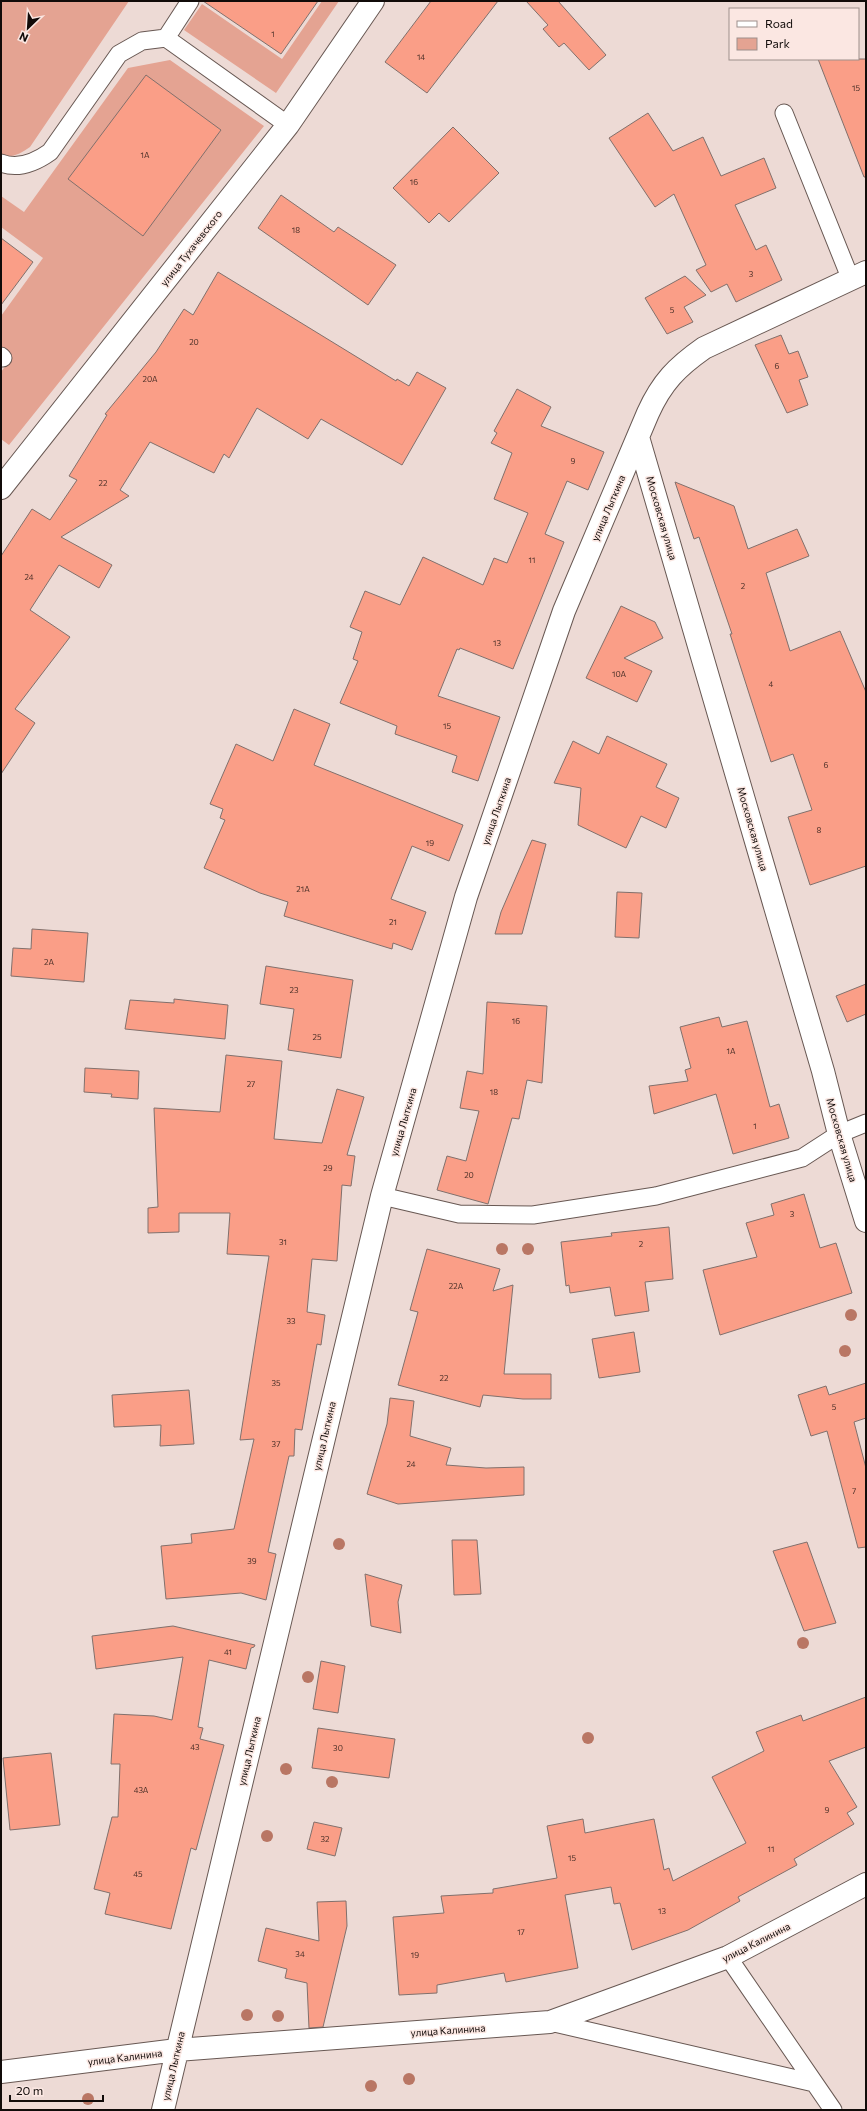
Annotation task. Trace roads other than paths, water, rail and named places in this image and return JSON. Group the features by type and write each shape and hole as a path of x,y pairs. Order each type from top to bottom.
{"street":[{"name":"улица Тухачевского","path":"1,488 288,125 374,1"},
{"name":"улица Лыткина","path":"163,2110 382,1196 469,889 564,611 658,391 688,360 704,348 858,276"},
{"name":"Московская улица","path":"638,437 824,1071 839,1134 866,1221"},
{"name":"улица Калинина","path":"1,2072 177,2050 550,2022 728,1958 866,1884"}],"lane":[{"path":"166,38 190,1"},
{"path":"1,163 17,166 29,164 50,152 119,54 142,41 166,38 288,125"},
{"path":"784,113 858,276"},
{"path":"382,1196 459,1214 533,1215 656,1196 802,1158 839,1134 866,1123"},
{"path":"728,1958 833,2110"},
{"path":"550,2022 814,2083"}]}
